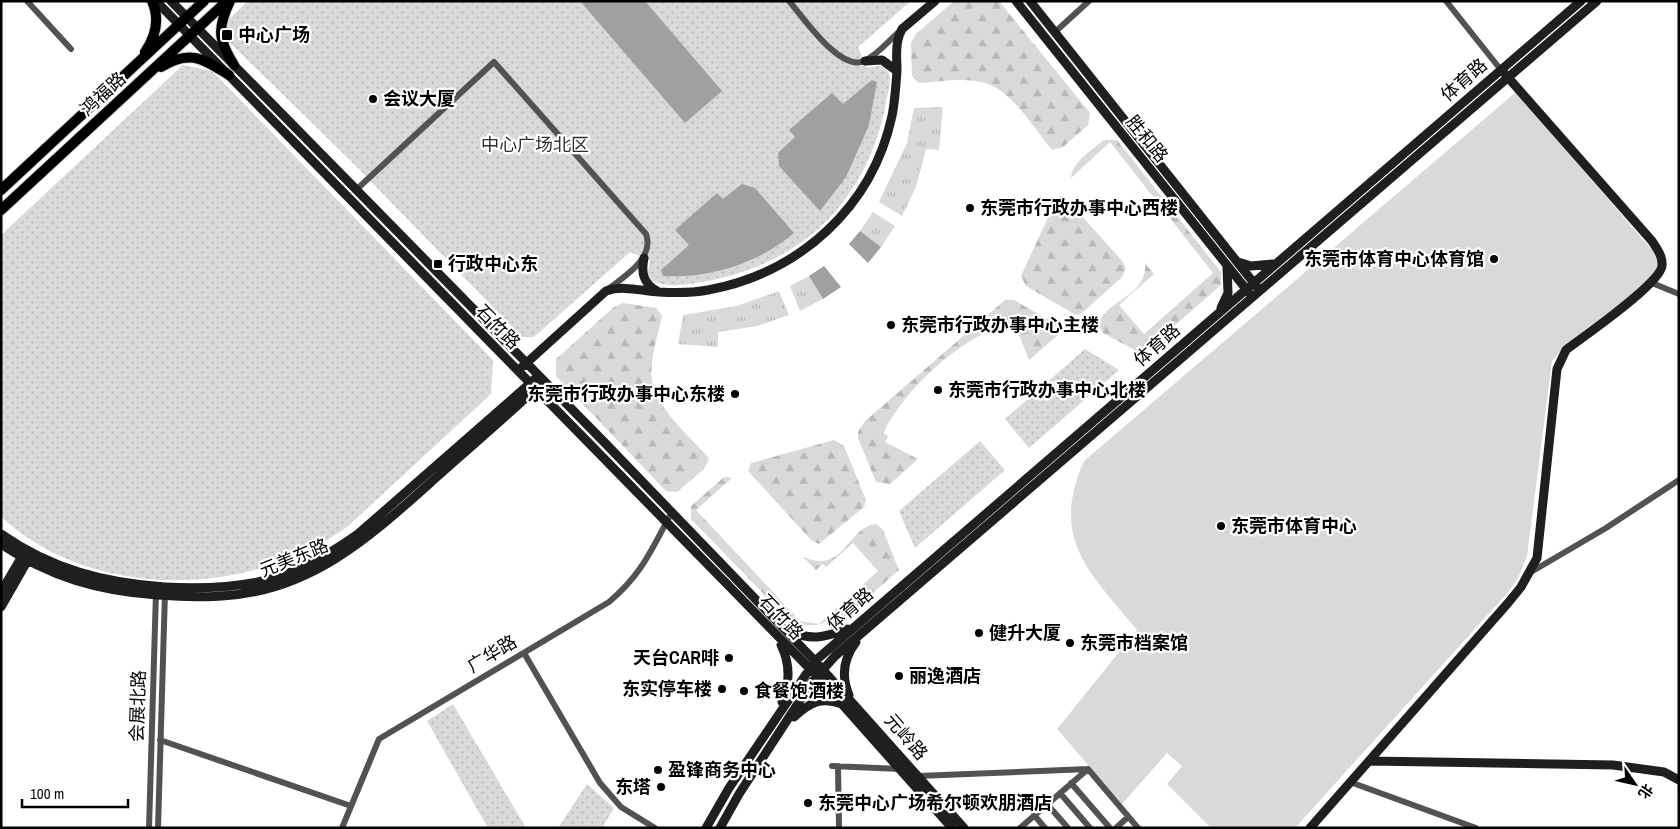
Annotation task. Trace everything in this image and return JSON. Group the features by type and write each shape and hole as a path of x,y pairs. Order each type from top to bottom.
{"main road":[{"path":"135,65 150,45 157,26 154,1"},
{"name":"鸿福路","path":"1,190 204,1"},
{"path":"228,1 220,35 224,49 234,65"},
{"name":"鸿福路","path":"1,210 228,1"},
{"path":"146,76 172,60 188,56 205,61 229,75"}],"street":[{"path":"27,1 71,49"},
{"name":"石竹路","path":"154,1 183,21"},
{"name":"石竹路","path":"171,1 183,21 229,75 666,523 780,632 815,661 820,672"},
{"path":"789,1 837,55 851,63 865,60 882,60 897,71"},
{"path":"865,60 935,1"},
{"name":"胜和路","path":"1016,1 1226,265 1257,294"},
{"name":"胜和路","path":"1030,1 1235,258 1250,286"},
{"path":"1055,32 1089,1"},
{"path":"1310,828 1508,603 1531,572 1537,558 1556,369 1560,358 1566,350 1652,283 1662,267 1662,257 1652,241 1501,70 1446,1"},
{"name":"体育路","path":"706,828 729,788 815,661 1581,1"},
{"name":"体育路","path":"720,828 784,725 820,672 1597,1"},
{"path":"606,291 620,288 660,292 700,291 752,280 794,258 820,238 857,197 874,167 890,123 897,71 897,44 902,29"},
{"name":"石竹路","path":"193,32 234,65 357,189 672,512 780,632 810,669 820,672"},
{"path":"357,189 494,62 642,229 649,245 642,268 645,280 660,292"},
{"path":"518,371 644,258"},
{"path":"1235,258 1239,263 1258,267 1271,265 1282,258"},
{"path":"1215,317 1228,293 1226,265"},
{"path":"1652,283 1679,294"},
{"name":"元美东路","path":"1,544 66,578 115,591 161,591 223,596 290,582 330,564 383,525 541,378"},
{"path":"1531,572 1606,528 1679,480"},
{"name":"广华路","path":"342,828 379,739 608,602 625,588 642,567 672,512"},
{"name":"元美东路","path":"1,534 26,556"},
{"path":"1,592 26,556"},
{"path":"1,608 26,556"},
{"name":"会展北路","path":"158,828 161,591"},
{"name":"会展北路","path":"149,828 161,591"},
{"path":"775,719 788,681 786,654 780,632 807,638 819,638 855,626"},
{"path":"784,725 814,701 825,700 848,703 844,664 850,650 862,634"},
{"path":"524,653 600,783 621,807 655,828"},
{"name":"元岭路","path":"820,672 964,828"},
{"name":"元岭路","path":"848,703 952,828"},
{"path":"160,740 351,806"},
{"path":"1370,761 1612,765 1664,772 1679,780"},
{"path":"840,828 835,766 901,769"},
{"path":"918,776 1088,769"},
{"path":"1021,828 1088,769"},
{"path":"1088,769 1138,828"},
{"path":"1350,782 1476,828"},
{"path":"1071,783 1110,828"},
{"path":"1060,793 1090,828"},
{"path":"1047,804 1068,828"},
{"path":"1034,815 1045,828"},
{"path":"1116,828 1128,817"},
{"path":"839,820 846,828"}],"green space":[{"name":"中心广场北区","path":"248,1 911,1 858,47 867,68 881,66 885,68 890,78 889,90 880,129 869,159 854,187 821,227 791,249 757,267 720,278 689,284 666,285 652,281 647,277 650,260 630,252 534,337 522,337 353,163 227,40 229,19"},
{"path":"954,1 999,1 1090,113 1088,125 1063,147 1052,150 1022,111 995,87 969,80 919,83 912,76 911,43 916,34"},
{"path":"183,65 212,71 493,360 491,394 347,527 308,550 265,567 219,577 172,580 126,576 81,564 39,545 1,517 1,235"},
{"name":"东莞市体育中心","path":"1516,92 1657,256 1659,265 1651,281 1566,344 1552,361 1527,556 1519,576 1510,590 1295,828 1211,828 1167,784 1182,766 1167,753 1122,804 1057,729 1137,630 1090,572 1073,534 1071,513 1074,489 1084,461"},
{"path":"943,107 939,150 926,149 916,187 902,216 879,202 907,143 914,108"},
{"path":"1104,140 1117,140 1221,272 1221,285 1142,354 1103,333 1098,325 1102,317 1109,310 1140,284 1144,274 1145,263 1154,274 1119,305 1144,334 1213,273 1110,142 1071,178 1072,172 1079,162"},
{"path":"1065,197 1122,261 1126,268 1122,277 1081,314 1076,315 1026,286 1021,276 1057,198"},
{"path":"873,212 895,226 881,247 860,231"},
{"path":"809,276 823,299 800,311 790,286"},
{"path":"779,291 789,315 757,326 718,332 718,347 678,344 683,315 737,306"},
{"path":"1005,300 1014,300 1058,325 1060,327 1059,334 1029,360 1016,327 1010,329 1007,323 971,340 953,353 920,382 905,399 883,433 888,436 885,442 918,459 890,484 876,482 858,438 858,432 865,421"},
{"path":"623,303 656,308 662,316 654,348 651,373 655,391 660,402 675,422 709,458 704,469 677,492 666,491 556,376 556,359 614,307"},
{"path":"1085,349 1119,370 1029,448 1005,419"},
{"path":"834,440 844,446 866,500 864,507 819,544 812,541 748,471 751,463"},
{"path":"980,441 1005,470 915,548 899,511"},
{"path":"723,478 732,478 696,510 800,621 819,624 878,571 853,543 826,567 823,564 816,570 803,557 817,561 828,560 837,555 866,527 876,524 883,530 899,570 837,625 831,618 821,624 816,625 799,623 788,619 691,519 691,506"},
{"path":"453,704 526,828 488,828 427,721"},
{"path":"587,784 614,808 602,828 558,828"}],"shaded area":[{"path":"580,1 645,1 722,91 685,123"},
{"path":"872,80 877,82 869,125 846,177 820,211 779,166 778,153 795,137 789,130 832,93 843,104"},
{"path":"742,184 755,188 794,233 765,253 733,267 698,275 663,276 661,270 689,245 675,230 717,193 723,199"},
{"path":"860,231 881,247 868,263 849,244"},
{"path":"824,266 841,287 823,299 809,276"}],"place":[{"name":"中心广场","path":"227,35"},
{"name":"会议大厦","path":"373,99"},
{"name":"东莞市行政办事中心西楼","path":"970,208"},
{"name":"东莞市体育中心体育馆","path":"1494,259"},
{"name":"行政中心东","path":"438,264"},
{"name":"东莞市行政办事中心主楼","path":"891,325"},
{"name":"东莞市行政办事中心北楼","path":"938,390"},
{"name":"东莞市行政办事中心东楼","path":"735,394"},
{"name":"东莞市体育中心","path":"1221,526"},
{"name":"健升大厦","path":"979,633"},
{"name":"东莞市档案馆","path":"1070,643"},
{"name":"天台CAR啡","path":"729,658"},
{"name":"丽逸酒店","path":"899,676"},
{"name":"东实停车楼","path":"722,689"},
{"name":"食餐饱酒楼","path":"744,691"},
{"name":"盈锋商务中心","path":"658,770"},
{"name":"东塔","path":"661,787"},
{"name":"东莞中心广场希尔顿欢朋酒店","path":"808,803"}]}
